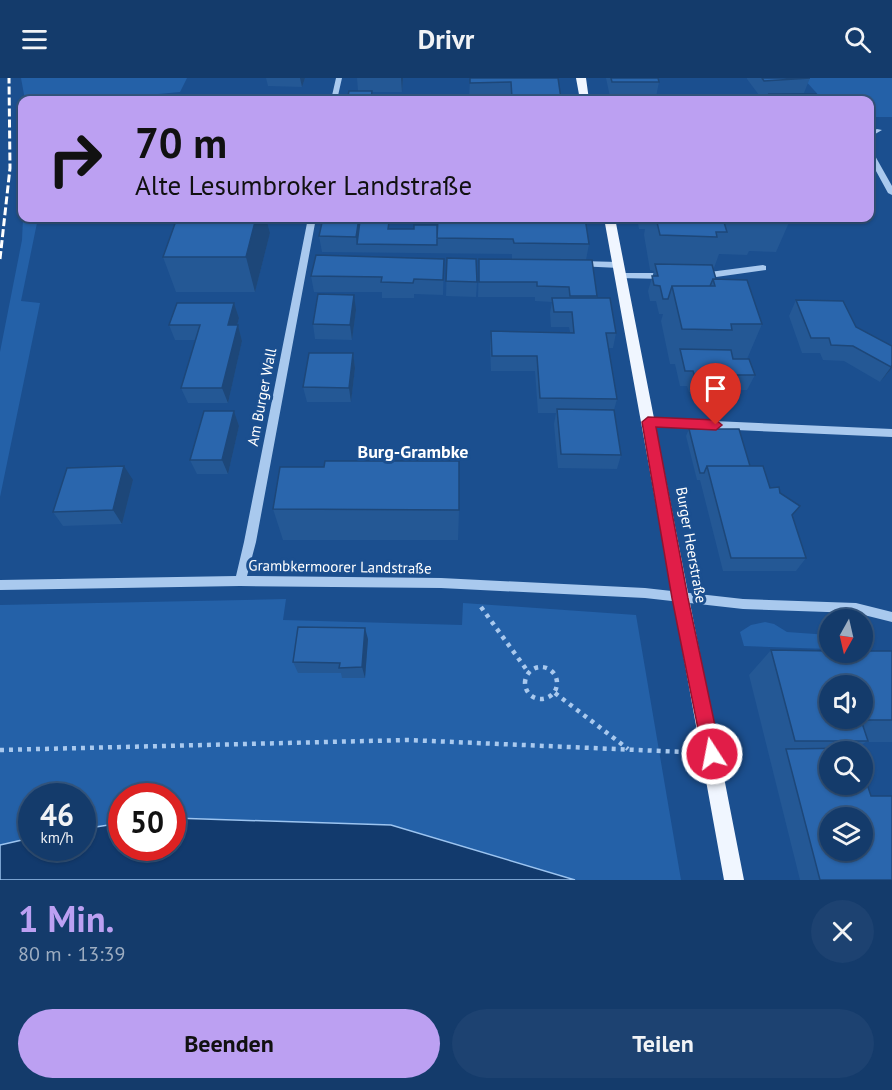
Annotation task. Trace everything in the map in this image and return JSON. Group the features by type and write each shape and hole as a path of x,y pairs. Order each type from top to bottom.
{"main road":[{"path":"581,78 584,96"},
{"name":"Burger Heerstraße","path":"610,222 734,880"}],"street":[{"path":"335,96 339,78"},
{"path":"874,133 879,130"},
{"path":"874,161 892,193"},
{"name":"Am Burger Wall","path":"240,581 250,542 311,222"},
{"path":"303,261 315,261"},
{"path":"576,264 676,276"},
{"path":"687,276 710,276 764,268"},
{"path":"648,422 892,433"},
{"name":"Grambkermoorer Landstraße","path":"0,585 240,581 460,584 645,593 743,604 855,608 892,617"}],"path":[{"path":"460,584 475,598 528,673 525,687 531,695 541,699 551,697 555,693 557,683 553,673 543,668 528,673"},
{"path":"555,693 628,749"},
{"path":"0,750 408,740 712,754"}],"shaded area":[{"path":"21,78 187,78 180,92 137,96 24,96"},
{"path":"803,78 892,78 892,117 874,117 874,96 819,96"},
{"path":"23,222 37,222 21,301 40,303 0,497 0,352 22,240"},
{"path":"286,599 283,620 462,625 463,603 636,615 681,880 575,880 391,825 186,818 186,783 108,783 108,825 96,827 96,783 18,783 18,841 0,845 0,605"},
{"path":"765,622 774,624 787,632 819,634 819,649 744,646 740,632 751,625"},
{"path":"186,818 391,825 575,880 0,880 0,845 18,841 18,861 96,861 96,827 108,825 108,861 186,861"}],"building":[{"path":"470,78 558,78 561,96 512,96 511,82 470,83"},
{"path":"611,78 658,78 659,82 612,82"},
{"path":"762,78 810,78 764,81"},
{"path":"349,91 372,91 371,96 348,96"},
{"path":"769,94 816,94 817,96 770,96"},
{"path":"176,222 255,222 246,257 163,257"},
{"path":"322,222 358,222 356,237 319,236"},
{"path":"360,222 389,222 388,229 414,229 414,225 437,225 437,245 357,244"},
{"path":"438,222 586,222 589,244 514,243 513,239 437,238"},
{"path":"657,222 724,222 727,232 716,232 717,237 660,235"},
{"path":"316,255 444,259 443,280 414,279 413,283 381,282 382,277 311,276"},
{"path":"447,258 476,259 477,282 446,281"},
{"path":"479,259 592,260 597,296 570,296 569,287 537,286 537,282 479,282"},
{"path":"655,264 712,265 716,279 713,279 710,286 672,286 668,299 663,299 660,286 654,285 652,276 658,276"},
{"path":"713,279 747,280 762,324 731,324 732,330 682,329 672,286 715,286"},
{"path":"318,294 354,295 350,325 313,324"},
{"path":"552,298 610,298 616,333 606,333 617,399 540,398 537,356 492,356 491,331 574,333 572,312 554,312"},
{"path":"796,300 843,301 856,327 892,346 891,367 853,346 831,345 829,338 811,338"},
{"path":"177,303 234,303 228,325 238,325 222,388 181,388 200,325 169,325"},
{"path":"680,349 731,350 733,359 749,359 755,375 729,375 730,378 695,377 693,371 685,371"},
{"path":"309,353 353,353 349,388 303,387"},
{"path":"557,409 614,410 621,455 561,454"},
{"path":"204,411 234,411 222,460 190,460"},
{"path":"689,429 739,429 750,466 707,466 704,473 700,473"},
{"path":"325,461 459,461 459,510 273,509 280,467 324,467"},
{"path":"124,466 113,510 53,512 67,468"},
{"path":"707,466 763,466 770,488 779,487 780,493 800,506 792,515 806,558 731,558"},
{"path":"298,627 365,628 362,667 339,668 340,663 293,662"},
{"path":"771,650 819,651 819,663 873,663 873,651 892,651 892,720 873,720 873,675 819,675 819,729 864,729 868,741 795,741"},
{"path":"786,749 819,749 819,795 892,796 892,880 820,880"}],"railway":[{"path":"0,259 10,168 9,78"}],"district":[{"name":"Burg-Grambke","path":"413,452"}],"route":[{"path":"712,754 680,598 648,422 716,425"}]}
